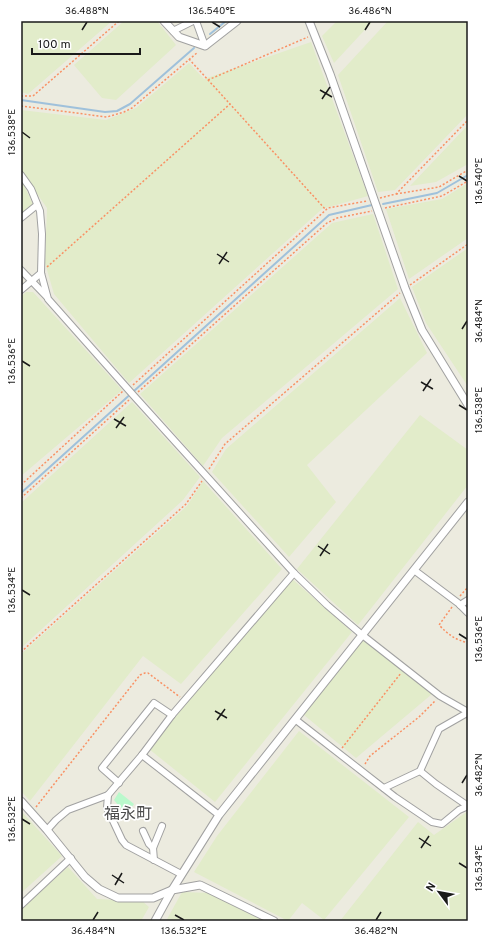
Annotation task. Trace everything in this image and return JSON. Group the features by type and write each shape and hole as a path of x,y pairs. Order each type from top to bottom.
{"street":[{"path":"164,21 179,37 205,46"},
{"path":"173,31 195,21 205,46"},
{"path":"205,46 237,21"},
{"path":"308,21 330,74 422,330 468,405"},
{"path":"21,175 31,189 40,210 42,234 41,273 48,299"},
{"path":"21,218 37,205"},
{"path":"21,270 294,573 327,605 361,634 440,696 468,712 440,729 420,771 384,788"},
{"path":"21,290 41,273"},
{"path":"155,921 181,874 219,815 296,720 361,634 468,502"},
{"path":"414,570 458,603 468,613"},
{"path":"47,830 68,810 108,795 142,755 184,700 294,573"},
{"path":"458,603 468,600"},
{"path":"119,783 102,768 154,703 172,715"},
{"path":"296,720 384,788 432,822 442,824 459,810 468,806"},
{"path":"142,755 219,815"},
{"path":"420,771 468,806"},
{"path":"108,795 107,808 122,840 126,845 181,874"},
{"path":"21,801 71,858 85,877 99,889 118,898 153,898 172,890 200,885 274,921"},
{"path":"154,860 153,848 162,826"},
{"path":"143,831 149,844 153,848"},
{"path":"21,904 71,858"}],"path":[{"path":"21,96 33,96 119,21"},
{"path":"208,80 314,34"},
{"path":"21,106 107,117 116,115 132,108 205,46"},
{"path":"189,59 326,210"},
{"path":"41,273 230,104"},
{"path":"396,194 468,120"},
{"path":"21,485 328,208 439,187 468,170"},
{"path":"21,498 327,223 336,218 442,196 468,181"},
{"path":"21,652 186,504 225,444 406,288 468,244"},
{"path":"468,587 458,603 439,625 448,634 458,640 468,643"},
{"path":"338,753 405,668"},
{"path":"31,812 140,675 148,673 184,700"},
{"path":"361,770 370,756 419,718 440,696"}],"green space":[{"path":"21,21 112,21 28,94 21,92"},
{"path":"124,21 157,21 176,45 116,100 102,98 74,65"},
{"path":"337,21 373,21 334,63 322,36"},
{"path":"388,21 468,21 468,114 395,190 378,192 338,75"},
{"path":"311,42 368,196 322,209 129,383 54,294 45,263 47,208 21,171 21,110 106,120 136,108 189,63 204,79"},
{"path":"468,125 468,164 436,182 410,186"},
{"path":"21,179 33,204 22,214 21,213"},
{"path":"468,183 468,238 409,279 386,209 442,199"},
{"path":"373,214 398,289 222,438 203,466 140,394 332,223"},
{"path":"468,248 467,385 426,323 412,287"},
{"path":"26,292 33,292 122,390 21,476 21,297"},
{"path":"400,298 427,353 307,465 336,502 289,557 212,472 226,449"},
{"path":"132,402 200,477 183,500 21,648 21,503"},
{"path":"420,415 468,450 468,485 358,625 297,569"},
{"path":"203,481 282,569 181,684 143,656 30,801 21,791 21,654 187,506"},
{"path":"290,577 352,632 215,802 149,749"},
{"path":"363,639 432,694 356,758 304,715"},
{"path":"299,731 409,817 324,920 302,903 288,921 194,872 217,836"},
{"path":"119,792 134,804 126,815 114,800"},
{"path":"21,811 62,856 21,893"},
{"path":"468,811 468,921 340,921 418,822 434,835"},
{"path":"68,867 97,899 142,901 149,907 141,921 21,921 21,909"},
{"path":"182,892 211,893 264,921 166,921"}],"waterway":[{"path":"210,34 226,21"},
{"path":"21,100 105,112 117,111 130,104 194,48"},
{"path":"383,204 437,193 468,175"},
{"path":"21,493 329,215 372,205"}],"district":[{"name":"福永町","path":"128,815"}]}
